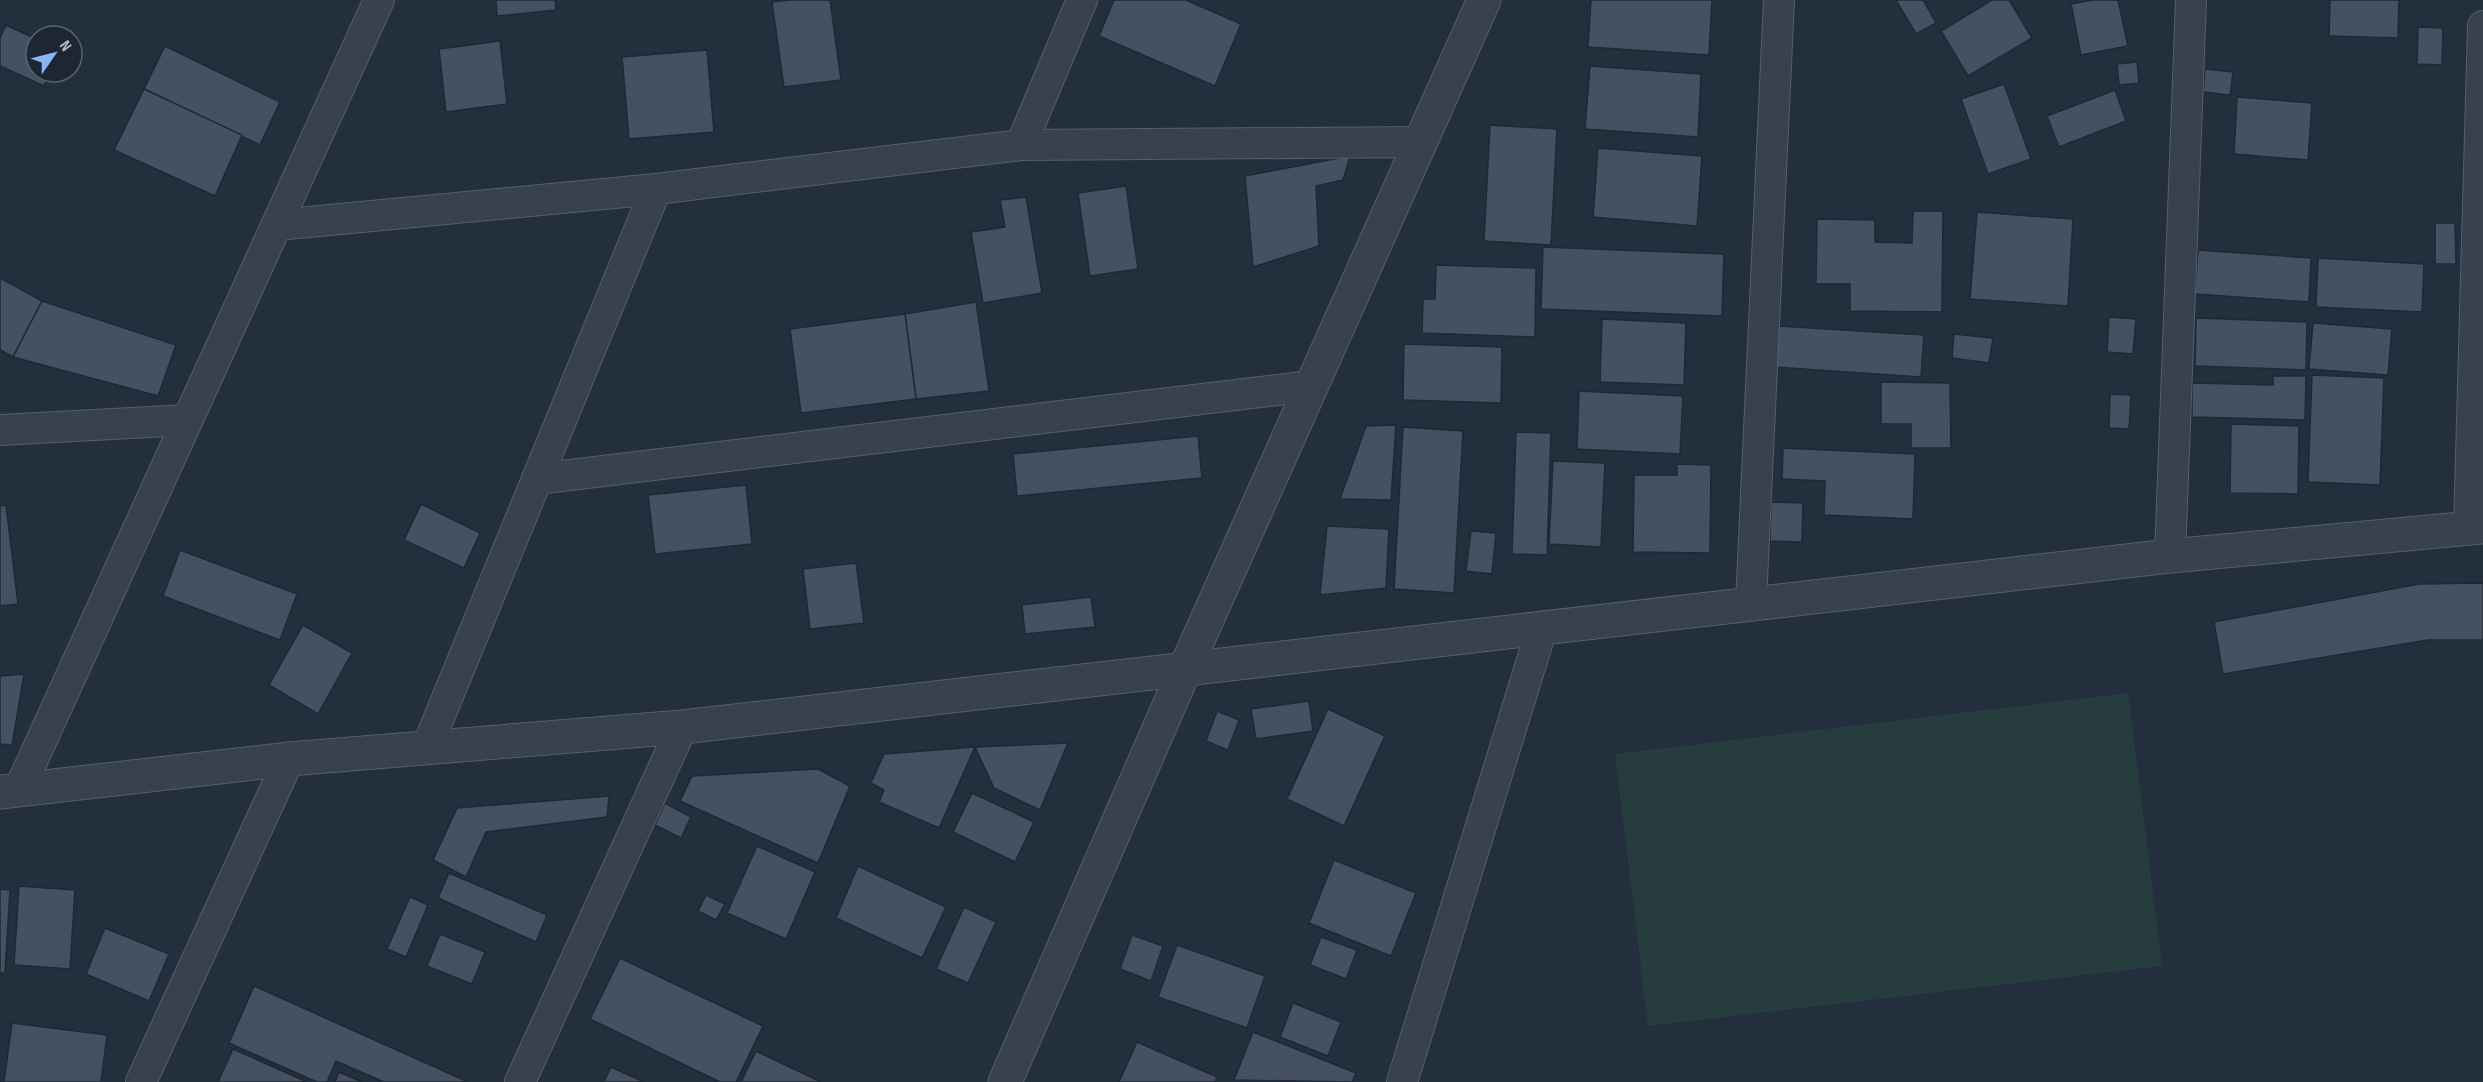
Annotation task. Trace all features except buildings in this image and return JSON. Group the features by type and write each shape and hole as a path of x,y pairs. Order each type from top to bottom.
{"street":[{"path":"10,791 188,420 379,0"},
{"path":"1021,145 1082,0"},
{"path":"1005,1082 1185,669 1484,0"},
{"path":"1751,603 1779,0"},
{"path":"2170,556 2191,0"},
{"path":"10,791 289,759 682,727 2170,556 2476,527 2483,26"},
{"path":"277,225 656,189 1021,145 1420,142"},
{"path":"427,747 656,189"},
{"path":"537,478 1311,387"},
{"path":"0,430 188,420"},
{"path":"1402,1082 1542,628"},
{"path":"520,1082 682,727"},
{"path":"141,1082 289,759"}],"green space":[{"path":"2128,693 2162,966 1648,1026 1615,754"}]}
